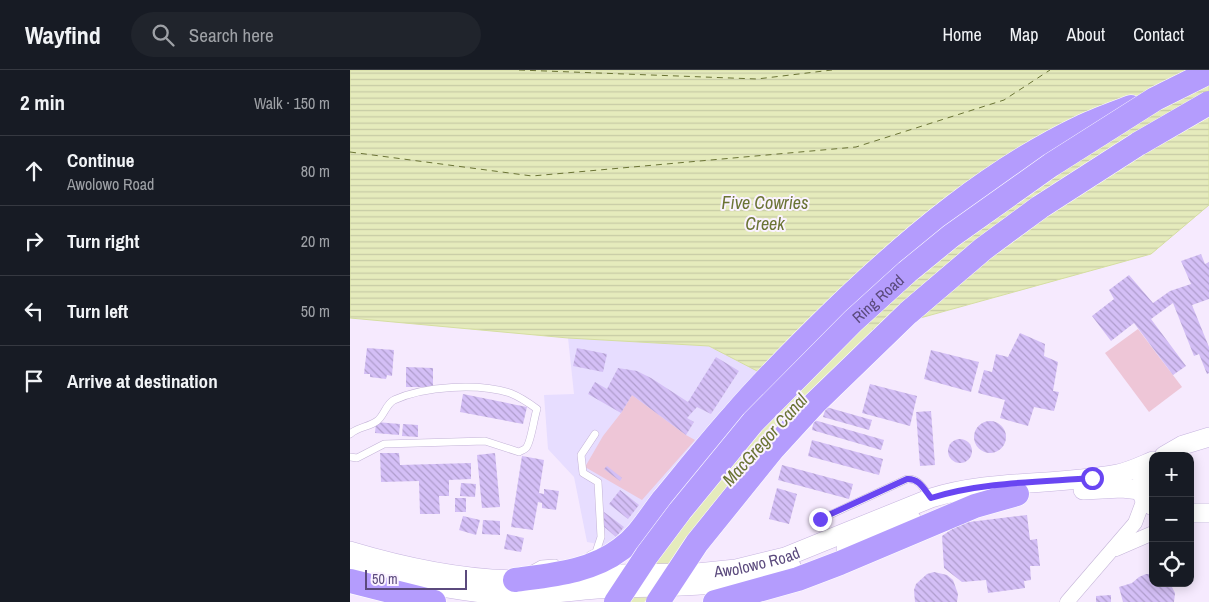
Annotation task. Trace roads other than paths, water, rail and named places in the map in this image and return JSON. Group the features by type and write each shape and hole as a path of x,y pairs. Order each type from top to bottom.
{"highway":[{"name":"Ring Road","path":"614,588 747,430 798,375 907,272 951,236 1051,166 1155,98 1209,72"},
{"path":"515,580 582,568 602,561 621,550 639,534 660,504 704,449 750,396 804,340 894,254 940,216 985,184 1043,148 1084,126 1155,98"},
{"name":"Ring Road","path":"658,602 697,543 772,450 815,403 908,313 983,249 1040,207 1138,144 1209,103"},
{"path":"715,602 798,579 840,564 975,506 1017,494"},
{"path":"350,581 434,602"}],"main road":[{"path":"1171,452 1183,445 1208,436"},
{"name":"Awolowo Road","path":"350,568 435,586 510,595 561,593 692,579 785,557 949,492 992,486 1092,478 1119,474 1149,463"},
{"path":"1146,499 1143,478 1149,470"},
{"name":"Awolowo Road","path":"692,579 722,583 760,577 801,566 829,556 876,534 936,511 975,499 1017,494 1113,488 1146,499"},
{"name":"Awolowo Road","path":"350,551 437,571 515,580 560,579 614,588"}],"street":[{"path":"1067,602 1135,523 1146,499"},
{"path":"1113,550 1149,535"}],"lane":[{"path":"350,434 378,420 392,401 415,392 450,388 482,388 510,393 537,409 530,441 526,448 519,452 485,441 384,444 357,458 350,456"},
{"path":"584,558 596,552 600,537 598,482 583,473 581,455 594,434"},
{"path":"820,519 907,479 913,478 918,481 931,498"},
{"path":"515,580 541,564 564,562"}],"water":[{"name":"Five Cowries Creek","path":"350,70 1209,70 1209,205 1151,254 866,333 773,362 759,372 709,346 568,338 350,318"}],"waterway":[{"name":"MacGregor Canal","path":"635,602 742,459 800,397 866,333"}]}
